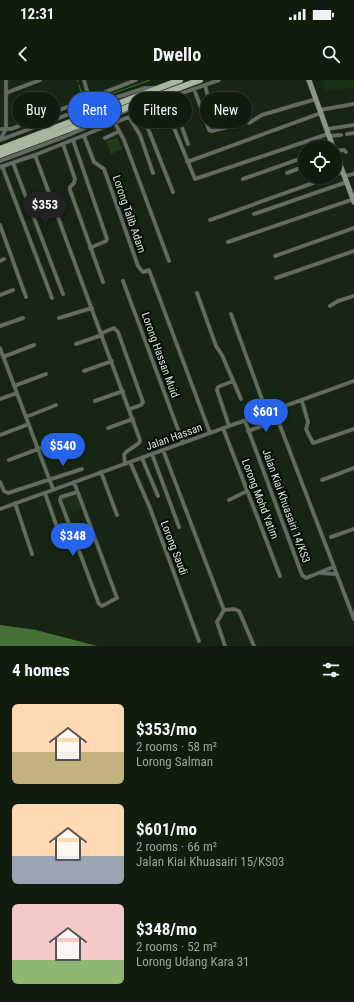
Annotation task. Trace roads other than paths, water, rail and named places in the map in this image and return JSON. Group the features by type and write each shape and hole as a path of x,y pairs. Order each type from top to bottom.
{"main road":[{"path":"162,90 180,80"},
{"path":"121,106 162,90 200,80"},
{"path":"0,149 68,126"},
{"path":"0,155 68,128"}],"street":[{"path":"0,140 6,129 6,80"},
{"path":"6,93 40,80"},
{"path":"84,80 87,92"},
{"path":"105,92 136,80"},
{"path":"185,92 220,80"},
{"path":"308,80 330,140"},
{"path":"205,85 207,92"},
{"path":"0,140 96,104 145,88 162,90"},
{"path":"194,89 200,105"},
{"path":"0,160 104,121 149,101 162,90"},
{"path":"252,121 262,115 316,99"},
{"path":"187,162 320,112 354,104"},
{"path":"0,129 11,129 68,106"},
{"path":"121,120 129,117"},
{"path":"174,128 195,179 354,124"},
{"path":"52,298 1,166 35,155 103,128"},
{"path":"117,128 124,140 169,261"},
{"path":"136,128 140,135 153,173"},
{"path":"147,128 173,192"},
{"path":"182,128 188,144"},
{"path":"208,128 212,131 224,128"},
{"path":"105,138 118,132"},
{"path":"328,133 341,135"},
{"path":"347,134 354,133"},
{"name":"Lorong Talib Adam","path":"84,136 94,162 104,169 138,266 143,272 149,270 210,433"},
{"path":"73,140 107,239 106,241 90,248"},
{"path":"63,144 75,179 74,183 70,187 70,190 103,282"},
{"path":"342,150 346,152"},
{"path":"35,155 140,440 140,443 124,455 125,464"},
{"path":"243,179 298,159"},
{"path":"13,163 63,294"},
{"path":"287,173 298,169"},
{"path":"228,242 354,200 342,169"},
{"path":"344,174 354,174"},
{"path":"254,214 347,182"},
{"path":"210,220 310,184"},
{"path":"0,225 26,296"},
{"path":"275,256 354,228"},
{"path":"276,278 354,251"},
{"name":"Lorong Hassan Muid","path":"123,281 182,439"},
{"path":"0,295 13,290"},
{"path":"197,293 216,346 240,399"},
{"path":"330,306 338,300 354,296"},
{"path":"59,318 92,309"},
{"path":"231,314 267,411"},
{"path":"0,326 23,318"},
{"path":"76,344 114,328 118,332 143,402 141,405 130,410"},
{"path":"3,357 34,345"},
{"path":"0,348 53,489"},
{"path":"0,363 4,361"},
{"path":"84,371 112,361"},
{"path":"14,386 46,374"},
{"path":"229,425 217,390 218,387 233,381"},
{"name":"Jalan Hassan","path":"0,509 163,450 182,439 210,433 229,425 245,423 267,411 302,401 354,381"},
{"path":"95,401 123,391"},
{"path":"0,399 17,393"},
{"path":"302,401 308,422 306,428 313,443 354,429"},
{"path":"26,417 56,405"},
{"path":"274,410 354,619"},
{"path":"108,428 133,419"},
{"path":"248,430 278,420"},
{"name":"Jalan Kiai Khuasairi 14/KS3","path":"245,423 302,575 306,578 319,573"},
{"path":"0,435 29,424"},
{"name":"Lorong Mohd Yatim","path":"223,428 280,576"},
{"path":"9,460 70,437"},
{"path":"163,450 224,610"},
{"path":"152,454 179,527"},
{"path":"142,458 158,496"},
{"name":"Lorong Saudi","path":"130,462 150,508 199,641"},
{"path":"322,480 354,468"},
{"path":"0,482 4,492 8,493 82,469"},
{"path":"101,472 117,516"},
{"path":"74,482 117,599 102,606 99,604 60,500 61,497 77,492"},
{"path":"229,500 246,491"},
{"path":"44,493 64,547"},
{"path":"15,503 32,554"},
{"path":"331,536 354,529"},
{"path":"319,573 333,567"},
{"path":"319,573 336,574"},
{"path":"224,610 234,609 239,611 254,646"},
{"path":"224,610 217,622 225,646"}],"waterway":[{"path":"117,92 150,80"},
{"path":"79,85 81,92"}]}
